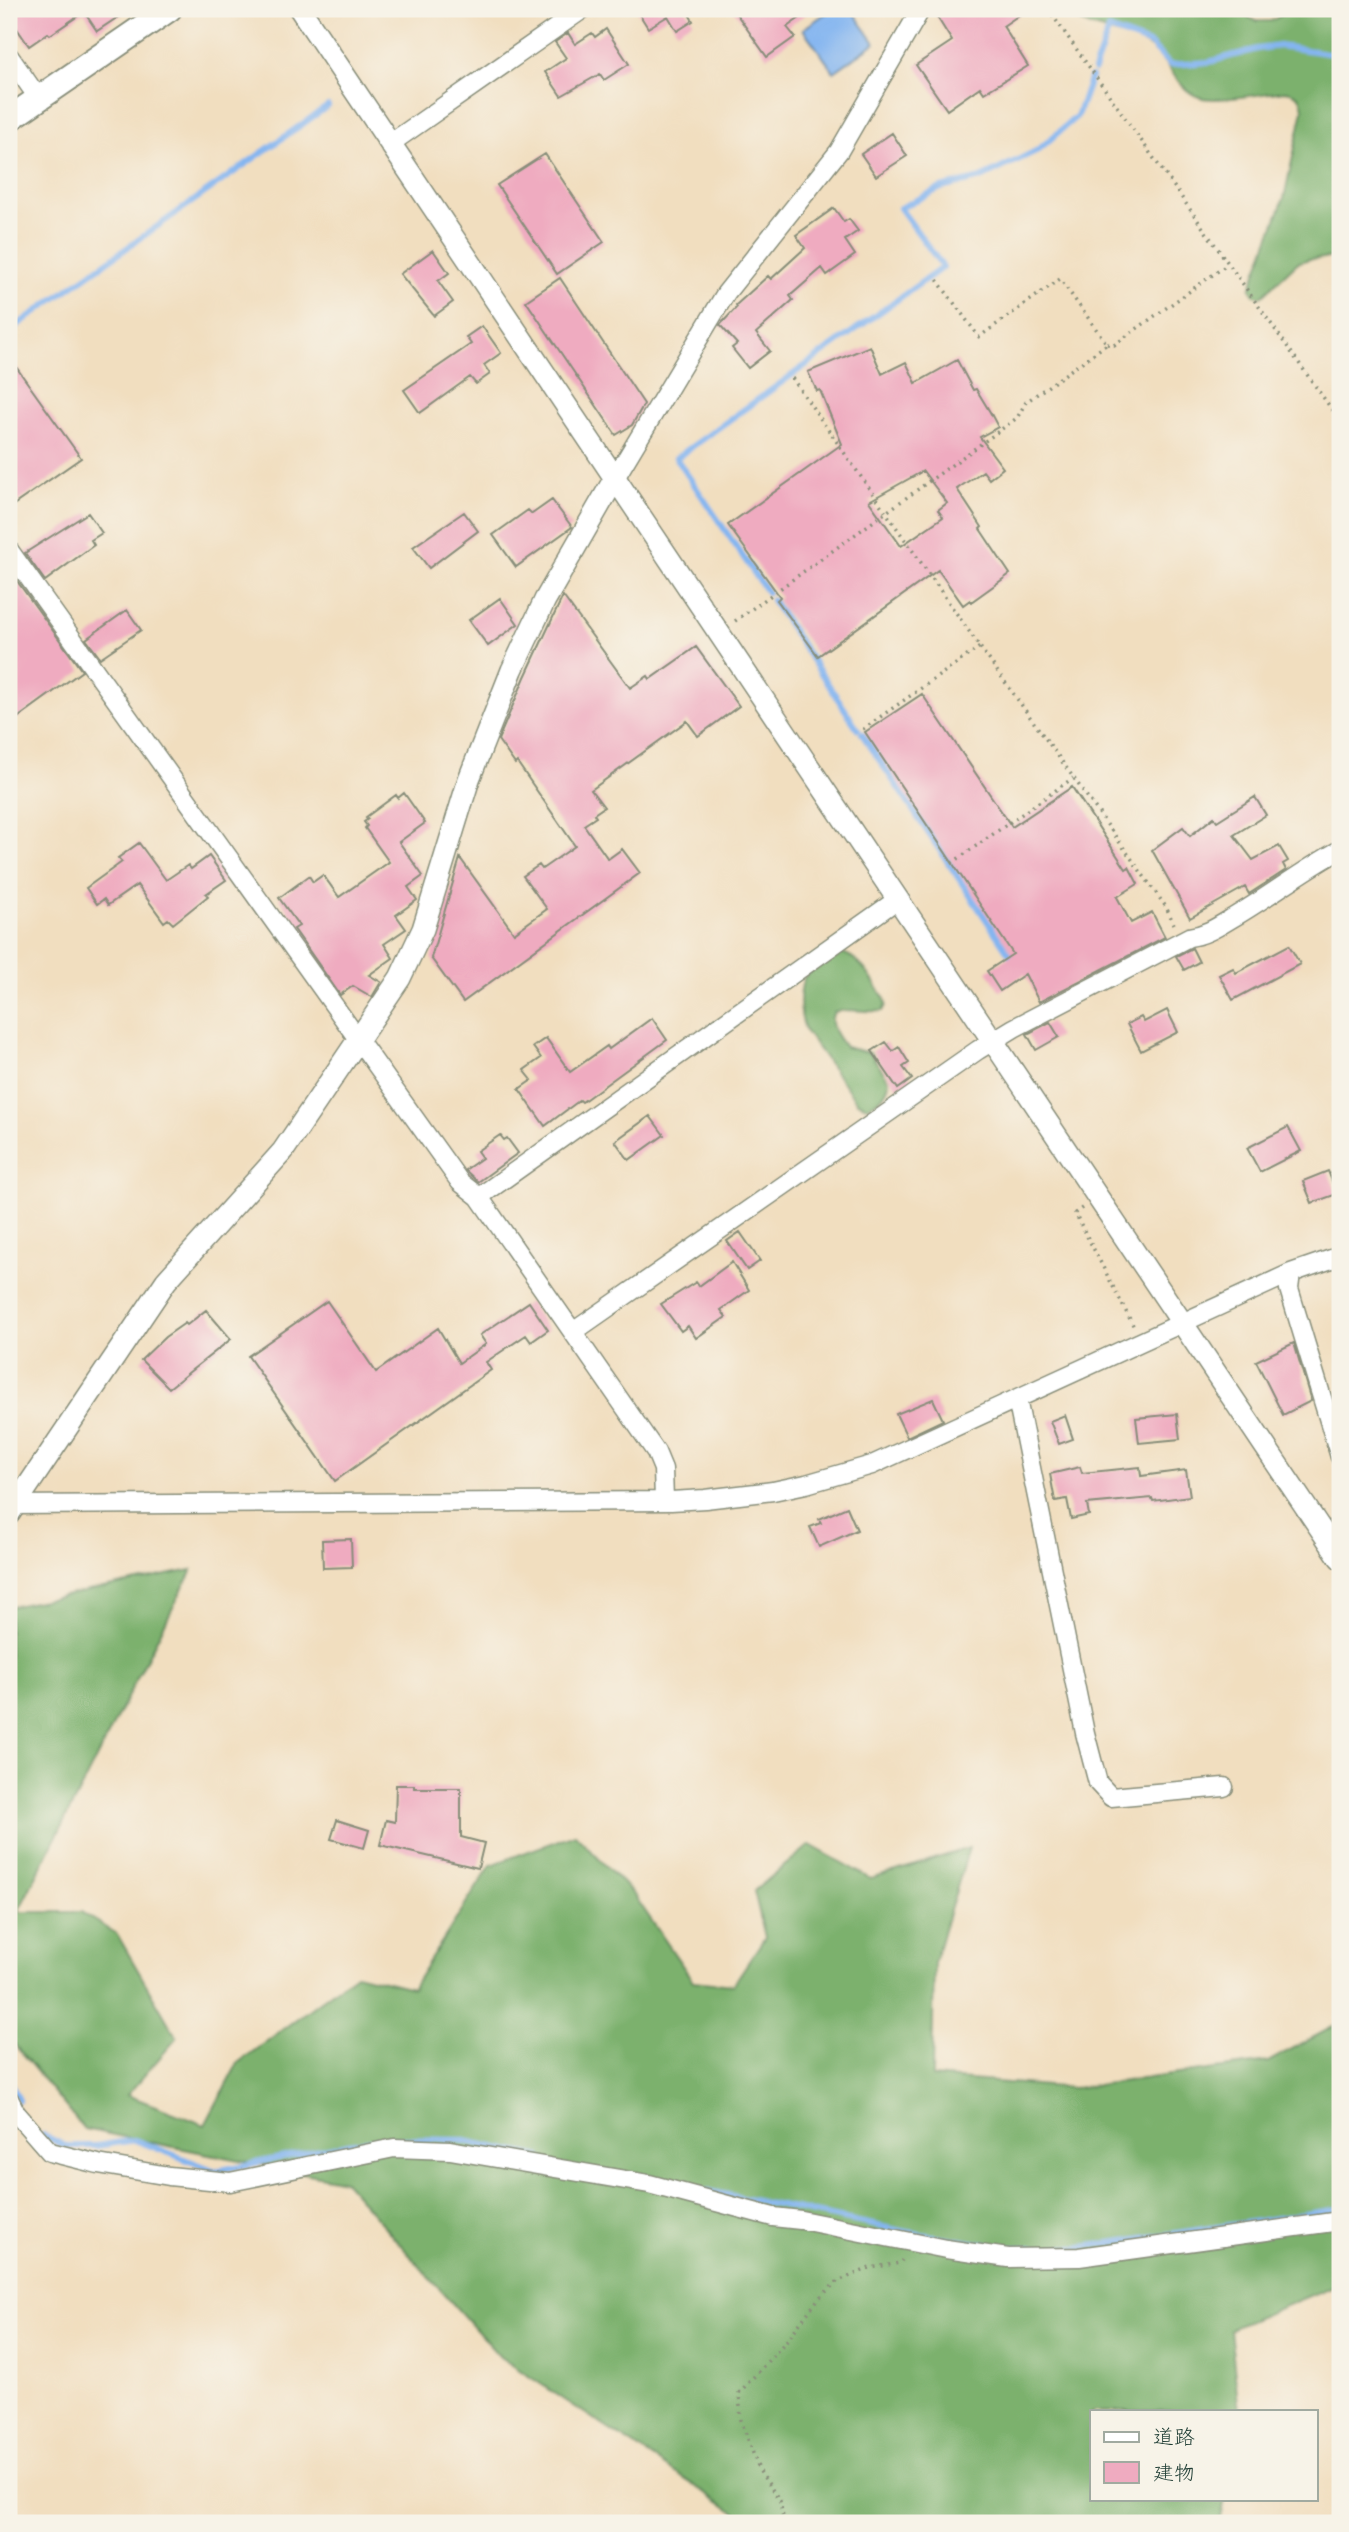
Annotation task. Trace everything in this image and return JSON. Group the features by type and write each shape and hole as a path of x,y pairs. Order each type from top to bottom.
{"main road":[{"path":"9,119 169,9"}],"street":[{"path":"300,9 1340,1558"},
{"path":"391,143 583,9"},
{"path":"10,1505 166,1281 283,1151 400,978 423,929 469,779 512,670 545,600 726,293 822,175 847,139 921,9"},
{"path":"9,56 39,99"},
{"path":"9,550 460,1182 479,1197 656,1452 663,1469 664,1501"},
{"path":"573,1332 993,1041 1183,941 1203,935 1340,850"},
{"path":"479,1197 898,899"},
{"path":"10,1505 664,1501 773,1491 839,1475 903,1452 1291,1273 1340,1256"},
{"path":"1291,1273 1289,1289 1340,1457"},
{"path":"1017,1399 1085,1733 1098,1783 1111,1797 1224,1787"},
{"path":"9,2099 16,2113 50,2152 98,2164 169,2176 230,2182 394,2148 450,2150 649,2184 773,2217 1008,2258 1079,2257 1340,2221"}],"path":[{"path":"1048,9 1340,421"},
{"path":"718,632 1017,418 1026,402 1107,344 1114,345 1228,264"},
{"path":"935,277 979,337 1060,279 1107,344"},
{"path":"792,379 1166,907 1183,941"},
{"path":"863,729 980,647"},
{"path":"952,863 1073,778"},
{"path":"1098,1198 1076,1213 1141,1341"},
{"path":"784,2523 780,2501 759,2470 741,2420 739,2393 788,2339 819,2298 838,2281 870,2268 900,2263 911,2249 928,2245"}],"green space":[{"path":"1061,9 1231,9 1256,21 1271,21 1293,9 1340,9 1340,257 1309,259 1297,263 1261,297 1254,295 1250,289 1284,198 1303,110 1298,96 1285,91 1229,98 1199,97 1177,80 1153,49 1135,40 1080,22"},
{"path":"839,952 847,954 860,964 885,999 883,1011 840,1011 834,1012 832,1017 834,1031 845,1047 870,1053 889,1080 882,1097 867,1106 857,1102 806,1032 802,1018 800,998 804,977 831,955"},
{"path":"192,1570 18,1912 81,1912 117,1934 177,2038 127,2095 205,2125 238,2063 356,1974 412,1988 491,1865 575,1834 634,1895 693,1981 733,1985 765,1937 754,1891 810,1845 871,1879 969,1848 934,1963 932,2077 1074,2088 1268,2062 1340,2023 1340,2283 1230,2329 1239,2410 1090,2410 1090,2500 1225,2500 1220,2523 751,2523 500,2357 344,2181 84,2129 9,2038 9,1607"}],"water":[{"path":"832,9 851,9 875,43 834,72 803,29"}],"building":[{"path":"16,9 130,9 97,31 84,12 29,46 9,17"},
{"path":"636,9 686,9 693,21 677,31 668,16 648,28"},
{"path":"733,9 813,9 787,27 795,37 767,57"},
{"path":"932,9 1028,9 1003,26 1028,66 984,93 980,87 947,110 916,65 952,41"},
{"path":"606,29 629,64 604,80 600,74 561,96 545,72 566,58 555,42 568,33 575,44 592,33 595,37"},
{"path":"892,133 907,156 876,176 861,154"},
{"path":"545,154 604,242 557,274 497,185"},
{"path":"834,208 844,222 849,219 858,231 845,240 855,255 827,275 822,268 790,296 793,300 756,333 770,351 748,368 732,348 737,344 720,325 736,305 768,276 771,279 805,248 796,235"},
{"path":"433,250 449,273 438,281 453,302 434,316 400,274"},
{"path":"560,278 644,404 632,425 616,435 526,301"},
{"path":"482,326 501,353 484,365 490,374 476,384 470,377 420,413 404,390 471,344 466,337"},
{"path":"870,346 882,374 906,362 916,383 957,360 998,427 980,437 1003,468 989,479 983,471 957,489 1010,574 963,605 938,570 818,656 728,525 842,444 820,390 817,391 808,372","holes":["923,471 947,503 938,510 943,517 901,546 869,501"]},
{"path":"9,357 81,458 9,508"},
{"path":"552,500 572,527 516,567 493,535 528,510 532,514"},
{"path":"464,512 478,531 429,568 413,547"},
{"path":"88,513 102,533 91,540 94,545 45,581 25,553"},
{"path":"9,570 82,671 16,719 9,709"},
{"path":"563,596 630,688 648,676 650,679 696,647 739,706 698,736 687,721 591,790 604,807 584,825 608,859 622,849 640,873 463,1002 431,958 460,858 514,933 547,909 523,876 539,865 542,869 575,846 517,762 515,764 498,740"},
{"path":"500,598 518,624 488,646 469,620"},
{"path":"127,610 141,630 100,658 86,639"},
{"path":"922,694 1012,827 1072,787 1126,869 1129,867 1138,884 1117,897 1131,923 1152,912 1165,937 1039,1002 1025,974 1000,991 987,971 1013,954 865,732"},
{"path":"404,793 425,823 399,842 423,876 408,887 417,900 396,915 406,929 384,944 393,958 369,975 381,982 372,997 353,986 340,995 294,929 299,926 279,898 309,876 313,882 323,875 339,897 389,862 365,828 367,826 364,822 368,819 366,817 396,795 398,798"},
{"path":"1255,797 1266,815 1234,835 1253,860 1279,846 1288,861 1283,864 1286,870 1249,894 1245,887 1190,918 1152,850 1183,827 1190,836 1214,817 1217,821"},
{"path":"139,843 166,880 188,865 191,869 209,856 226,880 173,924 168,919 164,922 137,885 108,905 104,899 97,904 86,888 122,862 118,858"},
{"path":"1289,945 1300,964 1233,1000 1219,975 1233,968 1236,973"},
{"path":"1192,948 1199,962 1184,970 1176,956"},
{"path":"1167,1010 1178,1032 1141,1051 1127,1024 1141,1017 1144,1022"},
{"path":"652,1018 667,1040 545,1126 519,1089 532,1080 524,1070 541,1058 533,1047 546,1038 570,1072 607,1046 609,1049"},
{"path":"1050,1022 1059,1037 1036,1050 1027,1034"},
{"path":"886,1042 893,1051 899,1047 909,1063 903,1067 912,1079 898,1089 872,1051"},
{"path":"650,1116 664,1135 629,1160 615,1141"},
{"path":"1288,1127 1301,1151 1260,1172 1247,1148"},
{"path":"500,1135 504,1140 507,1138 518,1153 478,1182 465,1170 482,1158 477,1151"},
{"path":"1328,1171 1337,1194 1312,1203 1303,1181"},
{"path":"740,1232 760,1261 747,1270 727,1241"},
{"path":"732,1262 749,1290 721,1310 726,1317 696,1338 688,1326 681,1331 661,1304 696,1282 699,1286"},
{"path":"327,1301 376,1372 438,1328 459,1363 486,1344 480,1335 529,1302 548,1330 531,1342 526,1335 486,1362 491,1370 335,1481 248,1356"},
{"path":"206,1310 231,1339 169,1388 141,1360 165,1337"},
{"path":"1294,1343 1311,1401 1283,1415 1256,1361"},
{"path":"933,1399 943,1420 907,1437 896,1414"},
{"path":"1177,1414 1180,1439 1139,1443 1136,1418"},
{"path":"1065,1415 1073,1439 1059,1444 1050,1421"},
{"path":"1080,1467 1082,1473 1140,1467 1141,1476 1186,1470 1190,1496 1153,1501 1152,1498 1087,1504 1089,1515 1071,1519 1067,1499 1055,1501 1050,1474"},
{"path":"847,1507 857,1530 819,1547 810,1527 821,1523 819,1519"},
{"path":"351,1539 352,1567 323,1568 322,1540"},
{"path":"396,1785 414,1785 414,1788 461,1788 461,1837 484,1843 478,1868 380,1845 386,1820 395,1822"},
{"path":"337,1820 369,1830 364,1848 331,1839"}],"waterway":[{"path":"1094,70 1109,29 1150,44 1170,65 1209,62 1279,46 1340,55"},
{"path":"767,592 676,458 943,267 900,208 941,188 981,178 1038,150 1077,116 1091,77"},
{"path":"9,331 328,106"},
{"path":"772,600 858,729"},
{"path":"862,734 1014,961"},
{"path":"9,2080 19,2100"},
{"path":"43,2135 65,2146 96,2146 135,2140 216,2171 384,2139 460,2140 540,2157"},
{"path":"708,2191 907,2232 1007,2248 1076,2248 1340,2209"}]}
